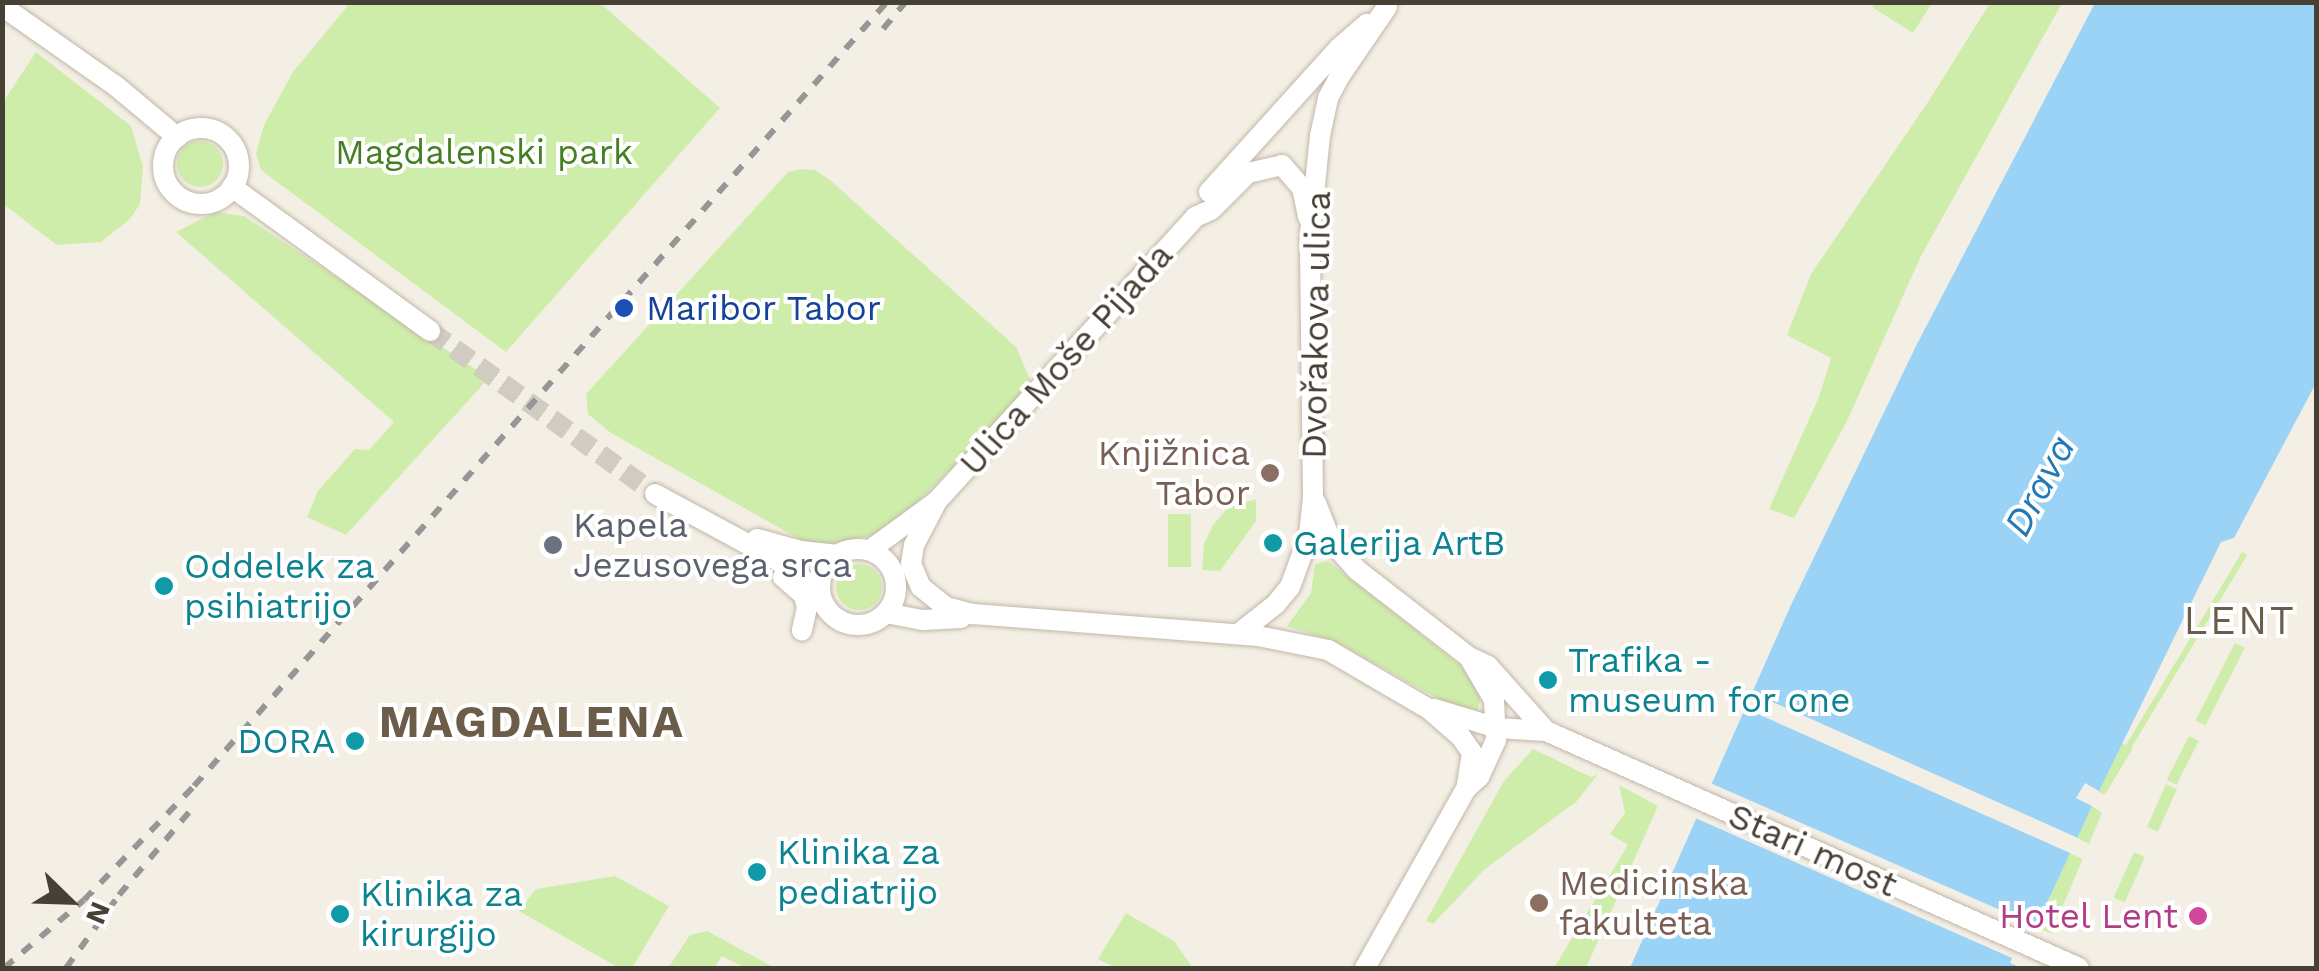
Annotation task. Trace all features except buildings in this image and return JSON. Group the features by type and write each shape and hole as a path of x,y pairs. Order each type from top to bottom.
{"street":[{"path":"1196,217 1199,204 1339,48 1389,5"},
{"name":"Dvořakova ulica","path":"1238,634 1290,588 1306,548 1313,496 1310,234 1328,98 1389,5"},
{"path":"2,6 116,86 177,136"},
{"path":"204,128 224,136 239,163 232,187 207,203 192,202 173,191 164,162 177,136 204,128"},
{"path":"1196,217 1211,210 1248,173 1282,165 1302,188 1310,234"},
{"path":"232,187 430,331"},
{"name":"Ulica Moše Pijada","path":"937,501 1196,217"},
{"path":"655,494 777,560 820,592 828,610 848,624 868,624 886,613 896,594 896,579 887,562 870,550 852,549 838,554 801,552 705,521"},
{"path":"1313,496 1338,551 1469,657 1488,666 1546,730"},
{"path":"870,550 937,501"},
{"path":"937,501 914,545 915,578 938,602 973,614"},
{"path":"705,521 726,543 798,588 807,608 802,630"},
{"path":"820,592 823,573 838,554"},
{"path":"886,613 923,620 973,614 1238,634 1328,650 1429,708 1461,736 1472,754 1466,789"},
{"path":"1365,968 1466,789 1484,767 1498,728 1494,700 1469,657"},
{"path":"1429,708 1498,728 1546,730"},
{"name":"Stari most","path":"1546,730 2080,968"}],"green space":[{"name":"Magdalenski park","path":"351,2 600,3 720,108 506,352 261,170 256,153 264,125 293,72"},
{"path":"1875,2 1932,3 1913,33 1872,7"},
{"path":"1990,3 2062,3 1921,256 1847,421 1794,518 1769,509 1819,397 1831,358 1787,335 1811,274"},
{"path":"36,52 131,126 143,167 140,204 130,219 101,242 57,245 3,204 3,102"},
{"path":"200,141 216,148 223,164 216,180 200,187 184,180 177,164 184,148"},
{"path":"815,170 830,180 1016,347 1033,386 895,525 870,536 830,544 808,544 611,433 588,414 586,394 788,172"},
{"path":"215,212 244,216 489,378 346,535 307,517 318,491 355,449 369,450 394,422 176,232"},
{"path":"1256,499 1256,521 1220,571 1202,570 1204,544 1213,525 1228,508"},
{"path":"1168,514 1191,514 1191,567 1168,567"},
{"path":"2242,552 2247,555 2103,794 2098,791"},
{"path":"1328,561 1462,667 1481,694 1478,710 1449,705 1338,643 1287,626 1311,593 1315,564"},
{"path":"859,564 875,571 882,587 875,603 859,610 843,603 836,587 843,571"},
{"path":"2235,643 2245,648 2205,726 2196,721"},
{"path":"2189,736 2199,741 2177,785 2167,780"},
{"path":"2122,743 2132,749 2105,795 2095,788"},
{"path":"1533,749 1591,777 1598,774 1576,802 1485,869 1433,924 1426,921 1504,781"},
{"path":"2166,784 2177,789 2158,832 2147,827"},
{"path":"1619,785 1658,806 1586,968 1554,968 1628,845 1610,834 1625,813"},
{"path":"2092,806 2102,813 2089,844 2076,838"},
{"path":"2134,852 2145,857 2125,903 2114,898"},
{"path":"2069,853 2083,859 2051,933 2037,928"},
{"path":"615,876 669,906 632,968 619,968 519,911 536,889"},
{"path":"1126,913 1174,941 1193,968 1116,968 1098,959"},
{"path":"707,931 775,968 745,968 722,956 714,968 668,968 690,935"}],"water":[{"name":"Drava","path":"2095,3 2316,3 2316,383 2234,538 2221,542 2099,791 2085,783 2076,798 2092,806 2017,968 1630,968 1791,605 1916,346"}],"pier":[{"path":"1748,691 2081,839 2075,855 1741,707"},
{"path":"1708,782 2039,927 2025,964 2021,968 2010,963 2012,958 1693,817"}],"tunnel":[{"path":"430,331 655,494"}],"railway":[{"path":"4,968 84,900 194,786 887,2"},
{"path":"883,29 906,2"},
{"path":"66,968 119,895 196,804"}],"place":[{"name":"Maribor Tabor","path":"624,308"},
{"name":"Knjižnica Tabor","path":"1270,473"},
{"name":"Galerija ArtB","path":"1273,543"},
{"name":"Kapela Jezusovega srca","path":"553,545"},
{"name":"Oddelek za psihiatrijo","path":"164,586"},
{"name":"Trafika - museum for one","path":"1548,680"},
{"name":"DORA","path":"355,741"},
{"name":"Klinika za pediatrijo","path":"757,872"},
{"name":"Medicinska fakulteta","path":"1539,903"},
{"name":"Klinika za kirurgijo","path":"340,914"},
{"name":"Hotel Lent","path":"2198,916"}],"district":[{"name":"LENT","path":"2240,621"},
{"name":"MAGDALENA","path":"532,722"}]}
